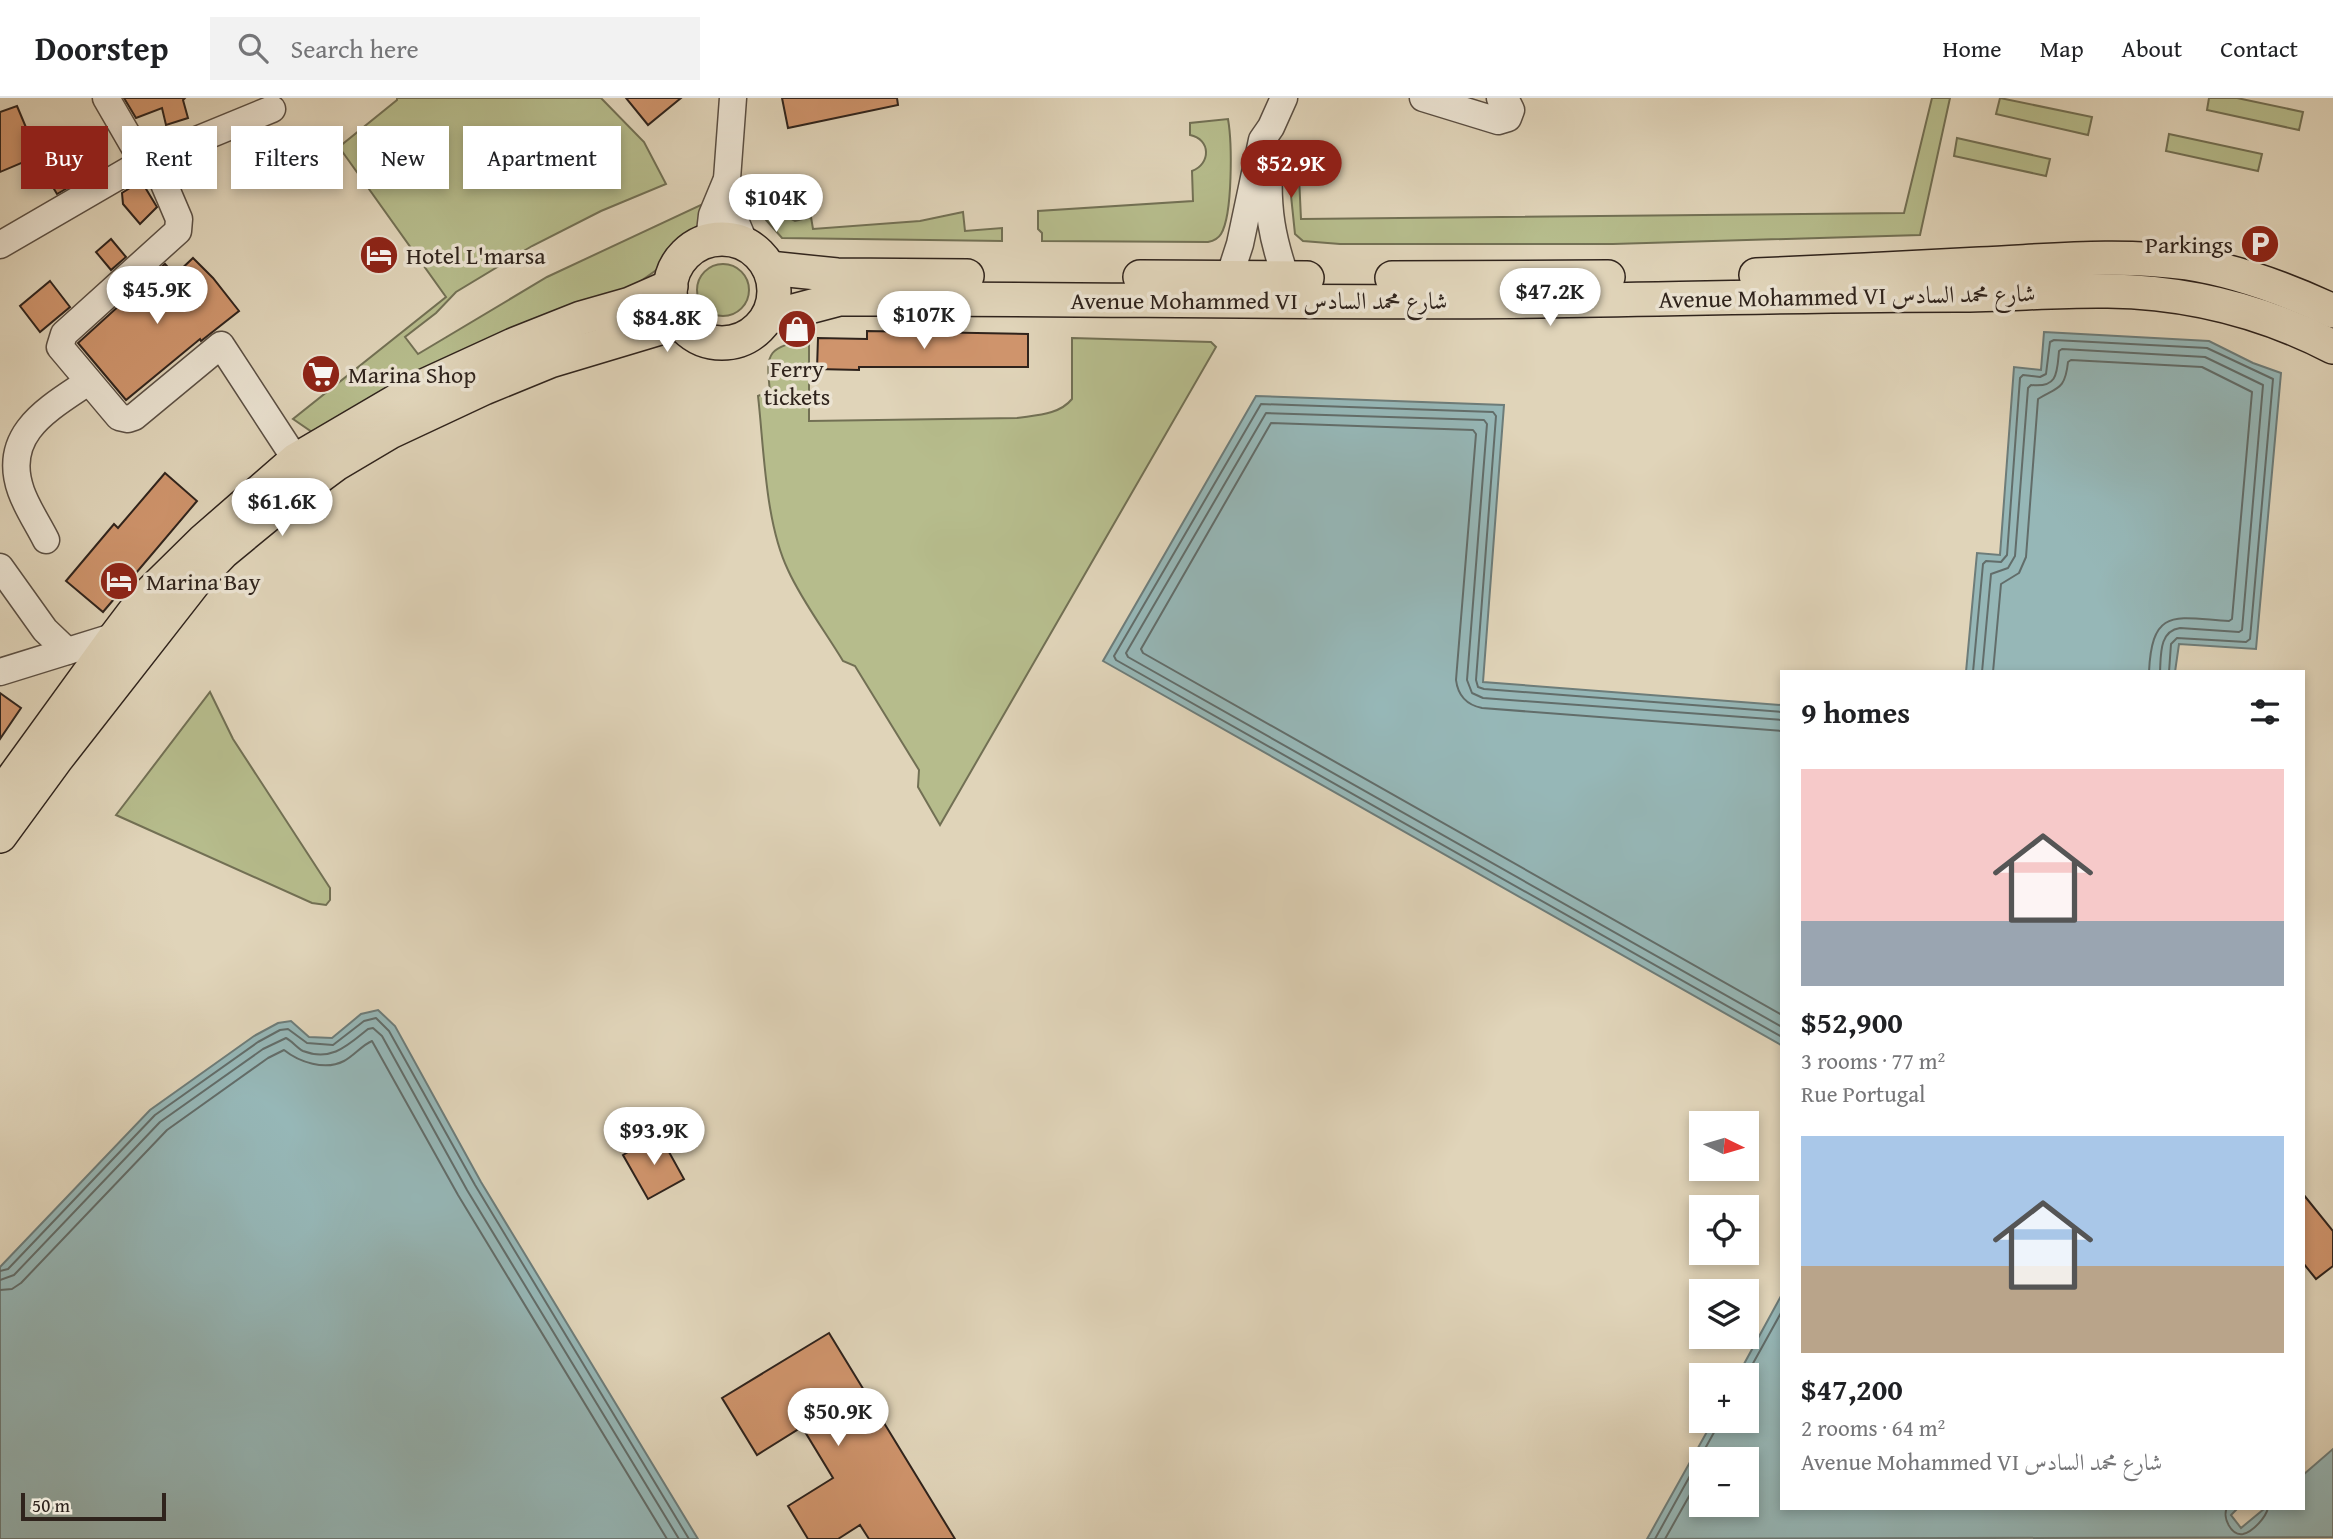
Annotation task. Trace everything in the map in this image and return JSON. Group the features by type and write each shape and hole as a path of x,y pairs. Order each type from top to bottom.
{"main road":[{"path":"727,239 744,244 754,250 769,268 772,277 774,298 767,318 747,337 720,343 694,335 680,322 672,304 671,286 677,266 683,257 699,244 727,239"},
{"name":"Avenue Mohammed VI شارع محمد السادس","path":"769,268 837,275 1708,277 2073,259 2161,260 2217,269 2256,279 2303,296 2333,311"},
{"path":"0,796 116,636 164,578 296,460 417,389 524,341 671,286"},
{"name":"Avenue Mohammed VI شارع محمد السادس","path":"767,318 839,299 1538,301 2110,291 2178,296 2245,311 2293,328 2333,347"},
{"path":"0,836 57,758 196,580 223,552 274,510 336,464 380,438 460,399 550,361 680,322"}],"street":[{"path":"106,98 125,126"},
{"path":"733,98 727,179 735,220 744,244"},
{"path":"1229,278 1240,244 1262,140 1284,98"},
{"path":"1423,98 1498,121 1508,118 1514,101"},
{"path":"217,132 272,110"},
{"path":"1271,127 1267,201 1274,245 1286,278"},
{"path":"0,245 122,175"},
{"path":"709,241 712,215 727,179"},
{"path":"163,189 179,219 178,231 61,338 60,347 119,417 128,419 134,417 221,345 296,460"},
{"path":"46,540 22,493 15,467 20,442 35,420 89,382"},
{"path":"0,566 45,630 67,651"},
{"path":"0,672 116,636"}],"green space":[{"path":"601,98 644,142 666,184 601,211 532,246 456,292 436,313 405,337 418,354 547,277 705,203 699,225 662,266 631,288 315,434 293,419 446,297 369,189 449,189 449,126 365,126 397,100"},
{"path":"1932,98 1950,98 1920,235 1613,244 1340,244 1303,241 1295,234 1287,157 1298,155 1301,219 1904,213"},
{"path":"2000,98 2092,117 2088,135 1996,114"},
{"path":"2209,98 2237,98 2303,112 2299,130 2207,110"},
{"path":"1228,119 1230,195 1225,224 1217,238 1208,242 1042,241 1042,233 1038,229 1038,211 1193,201 1192,171 1203,163 1206,152 1202,141 1190,135 1190,123"},
{"path":"357,132 357,172 343,153 343,144"},
{"path":"2169,134 2262,154 2258,171 2166,151"},
{"path":"1957,138 2050,159 2046,176 1954,156"},
{"path":"775,210 795,221 811,217 813,229 920,221 963,212 965,231 1002,228 1002,241 782,238 766,220 768,213"},
{"path":"723,264 742,271 749,290 742,309 723,316 704,309 697,290 704,271"},
{"path":"1072,338 1211,342 1216,347 940,825 918,787 919,770 855,666 843,661 788,570 780,551 770,508 758,396 770,391 768,367 773,353 785,345 809,339 809,421 1017,418 1039,415 1061,408 1072,399"},
{"path":"210,692 233,739 330,888 330,900 326,905 312,903 116,815"}],"water":[{"path":"2044,332 2209,341 2253,363 2281,373 2256,649 2179,644 2175,670 1966,670 1977,553 2000,555 2014,367 2041,370"},
{"path":"1256,396 1504,405 1483,682 1780,705 1780,1044 1103,661"},
{"path":"378,1010 395,1026 481,1182 698,1539 0,1539 0,1267 150,1110 254,1036 278,1023 291,1021 309,1037 332,1038 361,1014"},
{"path":"1780,1298 1780,1510 2236,1510 2231,1515 2241,1528 2263,1510 2305,1510 2305,1473 2333,1449 2333,1537 1647,1539 1689,1464 1689,1517 1759,1517 1759,1447 1698,1447 1706,1433 1759,1433 1759,1363 1745,1363 1752,1349 1759,1349 1759,1336"}],"building":[{"path":"124,98 185,98 183,100 188,118 166,125 162,108 136,118"},
{"path":"626,98 681,98 648,125"},
{"path":"782,98 897,98 898,105 788,128"},
{"path":"17,106 25,126 21,126 21,163 0,172 0,112"},
{"path":"128,189 146,189 157,207 140,224 123,204 122,193"},
{"path":"111,239 126,257 111,270 96,252"},
{"path":"193,258 239,311 201,341 200,339 126,400 78,343 165,264 175,275"},
{"path":"50,281 70,307 40,332 20,306"},
{"path":"867,331 1028,334 1028,367 817,369 818,338 867,339"},
{"path":"165,473 197,501 103,612 66,581 114,524 118,528"},
{"path":"0,693 21,708 0,739"},
{"path":"659,1134 684,1179 648,1199 623,1155"},
{"path":"2305,1196 2333,1231 2333,1266 2316,1279 2305,1265"},
{"path":"829,1333 955,1539 869,1539 860,1525 838,1539 808,1539 788,1506 833,1478 802,1427 757,1455 722,1398"}],"place":[{"name":"Parkings","path":"2260,244"},
{"name":"Hotel L'marsa","path":"379,255"},
{"name":"Ferry tickets","path":"797,329"},
{"name":"Marina Shop","path":"321,374"},
{"name":"Marina Bay","path":"119,581"}]}
